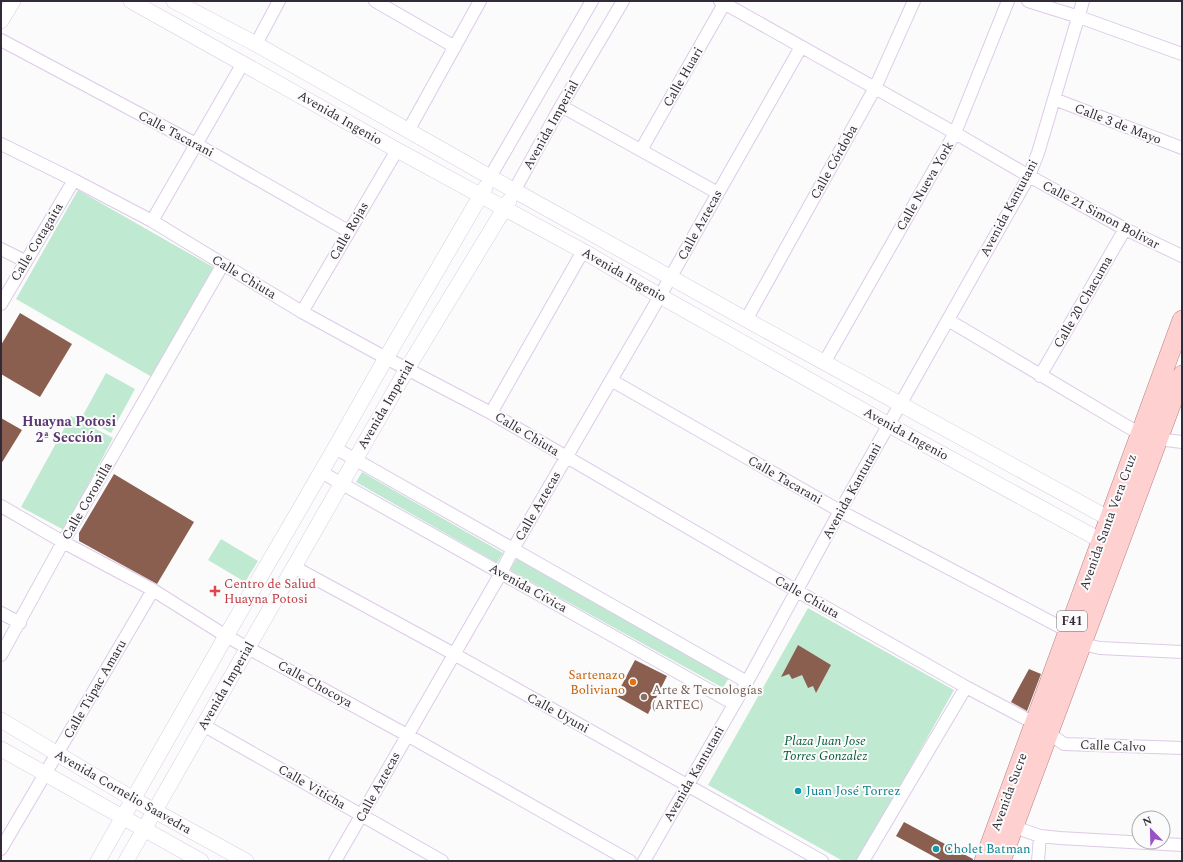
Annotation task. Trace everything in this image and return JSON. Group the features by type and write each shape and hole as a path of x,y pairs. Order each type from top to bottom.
{"main road":[{"name":"Avenida Santa Vera Cruz","path":"1041,728 1082,644 1109,545 1117,523 1140,434 1182,320"},
{"name":"Avenida Santa Vera Cruz","path":"1117,523 1159,437 1182,375"},
{"name":"Avenida Santa Vera Cruz","path":"1041,728 1068,631 1109,545"},
{"name":"Avenida Sucre","path":"1001,861 1014,827 1041,728"},
{"name":"Avenida Sucre","path":"984,861 1041,728"}],"street":[{"path":"1,21 13,1"},
{"name":"Avenida Ingenio","path":"131,1 397,150 482,195 889,425 1109,545"},
{"name":"Avenida Ingenio","path":"174,1 256,44 408,131 746,320 1117,523"},
{"path":"256,44 279,1"},
{"path":"408,131 480,1"},
{"name":"Avenida Imperial","path":"98,861 226,636 336,448 386,358 482,195 490,177 592,1"},
{"name":"Avenida Imperial","path":"126,861 407,369 504,208 561,106 623,1"},
{"name":"Calle Córdoba","path":"746,320 875,88 914,1"},
{"name":"Calle Nueva York","path":"824,363 955,133 1008,1"},
{"path":"1028,1 1079,17 1182,54"},
{"name":"Avenida Kantutani","path":"644,861 747,682 840,511 1029,176 1038,153 1083,1"},
{"path":"378,2 455,47"},
{"name":"Calle 21 Simon Bolivar","path":"722,2 1029,176 1125,229 1182,256"},
{"name":"Calle Huari","path":"641,150 722,2"},
{"name":"Calle Tacarani","path":"1,40 196,144 348,232"},
{"name":"Calle Aztecas","path":"335,861 501,573 513,549 660,296 801,47"},
{"path":"152,221 242,63"},
{"name":"Calle 3 de Mayo","path":"1054,99 1182,148"},
{"path":"561,106 718,193"},
{"name":"Calle Chiuta","path":"1,144 152,221 302,312 492,413 797,592 1041,728"},
{"name":"Calle Rojas","path":"302,312 397,150"},
{"name":"Calle Cotagaita","path":"1,304 74,180"},
{"name":"Calle 20 Chacuma","path":"1040,376 1125,229"},
{"path":"1,249 25,261"},
{"path":"492,413 582,251"},
{"name":"Calle Coronilla","path":"1,655 20,623 63,542 223,264"},
{"path":"948,320 1140,434"},
{"name":"Calle Tacarani","path":"611,380 840,511 1068,631"},
{"path":"1159,437 1166,440 1182,442"},
{"name":"Avenida Cívica","path":"336,448 747,682"},
{"name":"Avenida Cívica","path":"321,472 734,704"},
{"name":"Calle Chocoya","path":"1,506 63,542 152,590 226,636 407,735 630,861"},
{"name":"Calle Uyuni","path":"294,566 454,654 822,861"},
{"name":"Calle Túpac Amaru","path":"1,849 152,590"},
{"path":"1,612 20,623"},
{"path":"1082,644 1100,648 1182,652"},
{"path":"863,861 966,687"},
{"name":"Avenida Cornelio Saavedra","path":"1,720 133,800 246,861"},
{"name":"Calle Viticha","path":"203,725 442,861"},
{"name":"Calle Calvo","path":"1041,728 1064,744 1182,748"},
{"name":"Avenida Cornelio Saavedra","path":"1,749 201,861"},
{"path":"1014,827 1027,833 1040,836 1182,845"},
{"path":"1038,861 1040,836"}],"green space":[{"path":"78,190 213,267 205,284 152,377 16,299"},
{"path":"106,373 135,389 111,433 82,417"},
{"path":"71,416 113,438 64,530 21,507"},
{"path":"362,472 503,553 497,563 356,482"},
{"path":"221,539 258,561 245,582 208,560"},
{"path":"517,558 730,676 723,688 510,570"},
{"name":"Plaza Juan Jose Torres Gonzalez","path":"808,608 954,690 858,861 843,861 708,785"}],"building":[{"path":"20,313 72,344 40,397 1,374 1,345"},
{"path":"1,418 22,430 1,464"},
{"path":"114,474 194,522 157,584 79,541 79,533"},
{"path":"798,645 831,665 816,693 813,686 808,688 802,675 792,679 789,674 781,677"},
{"path":"635,660 667,676 648,714 616,696"},
{"path":"1029,669 1041,674 1027,711 1011,702"},
{"name":"Cholet Batman","path":"904,822 973,859 973,861 942,861 896,836"}],"place":[{"name":"Centro de Salud Huayna Potosi","path":"215,591"},
{"name":"Sartenazo Boliviano","path":"633,682"},
{"name":"Arte & Tecnologías (ARTEC)","path":"644,697"},
{"name":"Juan José Torrez","path":"798,791"},
{"name":"Cholet Batman","path":"936,849"}],"district":[{"name":"Huayna Potosi 2ª Sección","path":"69,430"}]}
